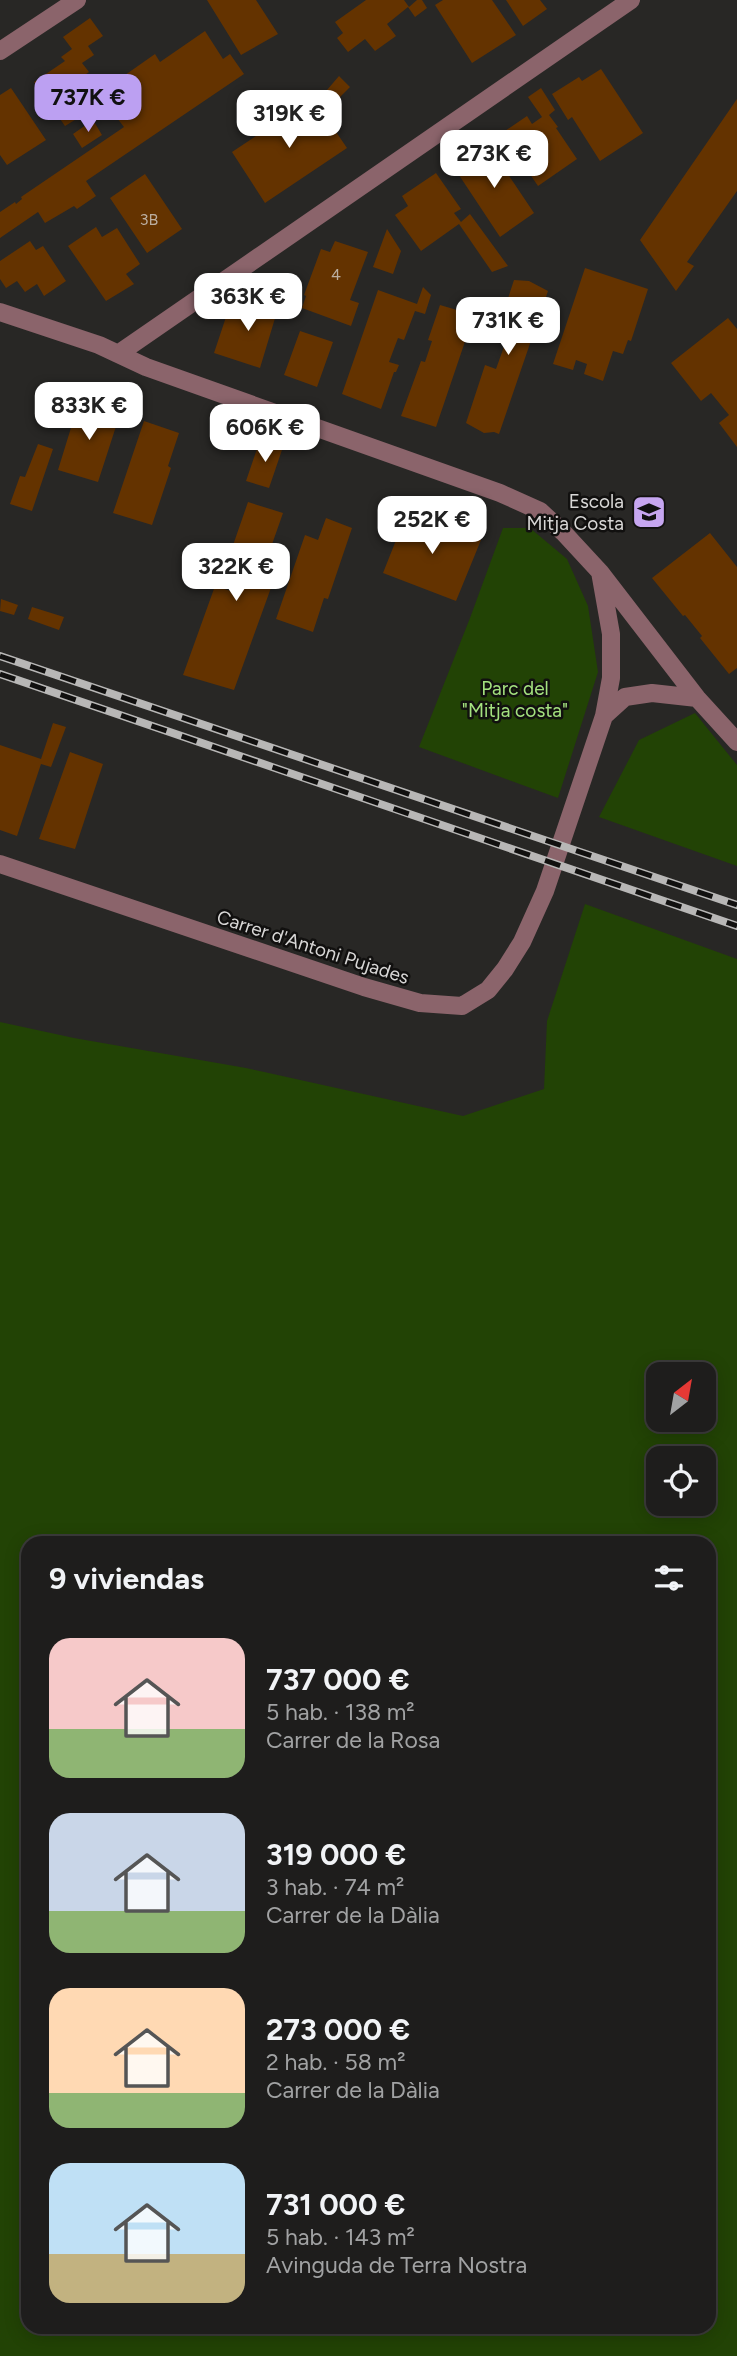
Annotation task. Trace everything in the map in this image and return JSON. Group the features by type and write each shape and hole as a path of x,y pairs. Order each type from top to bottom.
{"street":[{"path":"0,51 76,0"},
{"path":"118,354 631,0"},
{"path":"0,312 519,500 540,511 600,572 697,698 737,742"},
{"name":"Carrer d'Antoni Pujades","path":"0,864 364,987 420,1003 462,1006 488,990 522,942 545,891 604,716 611,678 611,634 600,572"},
{"path":"604,716 625,697 652,693 697,698"}],"green space":[{"name":"Parc del \"Mitja costa\"","path":"503,528 530,528 567,559 588,606 598,672 558,798 419,747"},
{"path":"695,713 737,765 737,866 599,817 639,740"},
{"path":"585,904 737,959 737,2356 0,2356 0,1022 74,1038 246,1068 463,1116 544,1089 547,1021"}],"building":[{"path":"207,0 256,0 278,34 241,55"},
{"path":"366,0 404,0 409,7 417,0 422,0 427,8 415,17 408,7 387,24 396,36 375,51 365,39 348,52 337,38 343,33 335,22"},
{"path":"443,0 492,0 516,35 472,63 435,5"},
{"path":"506,0 540,0 547,9 523,26"},
{"path":"90,18 103,36 88,46 94,55 82,63 89,72 78,80 96,107 65,126 34,82 65,61 61,57 72,49 63,37"},
{"path":"205,31 223,59 230,54 244,74 86,181 96,196 77,209 74,206 45,223 38,212 0,238 0,212 15,202 16,204 21,197 124,127 98,94 155,54 160,62"},
{"path":"601,69 643,133 600,161 572,117 568,120 552,94 579,77 582,81"},
{"path":"339,76 350,87 335,102 327,90"},
{"path":"11,88 46,140 7,165 0,155 0,95"},
{"path":"541,88 555,110 549,115 577,159 538,186 502,133 527,116 532,124 542,117 528,97"},
{"path":"313,98 347,148 265,203 232,152"},
{"path":"737,99 737,191 687,262 694,266 676,291 640,240"},
{"path":"93,120 102,135 82,148 73,134"},
{"path":"487,143 534,213 500,237 453,166"},
{"path":"436,173 461,209 454,213 461,222 470,214 508,266 492,272 459,224 421,251 395,215 408,206 402,196"},
{"path":"145,174 182,229 147,253 110,198"},
{"path":"96,227 102,237 117,228 140,264 126,274 134,284 106,301 68,246"},
{"path":"387,229 401,251 393,274 373,267"},
{"path":"30,241 36,250 43,246 66,281 44,296 37,284 25,292 17,281 6,288 0,279 0,261"},
{"path":"335,241 368,252 350,300 359,303 351,326 302,308 321,249 330,252"},
{"path":"585,268 648,289 631,341 628,340 623,354 613,351 603,381 584,374 587,364 576,360 573,370 553,364"},
{"path":"514,280 529,281 548,291 499,434 484,433 466,423 485,365 496,369 506,341 495,338"},
{"path":"423,287 431,295 425,314 415,311 404,340 398,338 389,362 399,365 381,409 342,394 378,290 417,304"},
{"path":"255,298 279,305 260,368 214,353 227,314 237,318 240,308"},
{"path":"440,305 474,315 436,427 401,416 421,361 425,362 432,341 428,340"},
{"path":"728,318 737,329 737,447 719,423 729,415 711,393 701,401 671,363"},
{"path":"300,331 333,342 317,387 284,375"},
{"path":"78,405 95,410 96,406 120,414 98,482 58,470"},
{"path":"144,421 179,433 168,466 171,468 152,525 113,513"},
{"path":"260,440 283,447 269,488 246,481"},
{"path":"38,444 53,449 32,511 10,504 20,476 25,477"},
{"path":"248,502 283,513 263,570 276,574 234,690 183,675 215,586 240,594 244,581 223,574"},
{"path":"408,510 481,540 456,601 383,573"},
{"path":"326,518 352,528 328,599 324,598 313,632 276,619 305,535 318,540"},
{"path":"710,533 737,567 737,668 729,674 700,638 702,636 652,578"},
{"path":"1,599 18,605 14,615 0,611"},
{"path":"32,607 64,617 59,630 28,619"},
{"path":"53,723 66,727 51,767 41,764 17,836 0,830 0,745 41,759"},
{"path":"70,752 103,764 75,849 39,839"}],"railway":[{"path":"0,656 737,905"},
{"path":"0,674 737,926"}],"place":[{"name":"Escola Mitja Costa","path":"649,512"}]}
